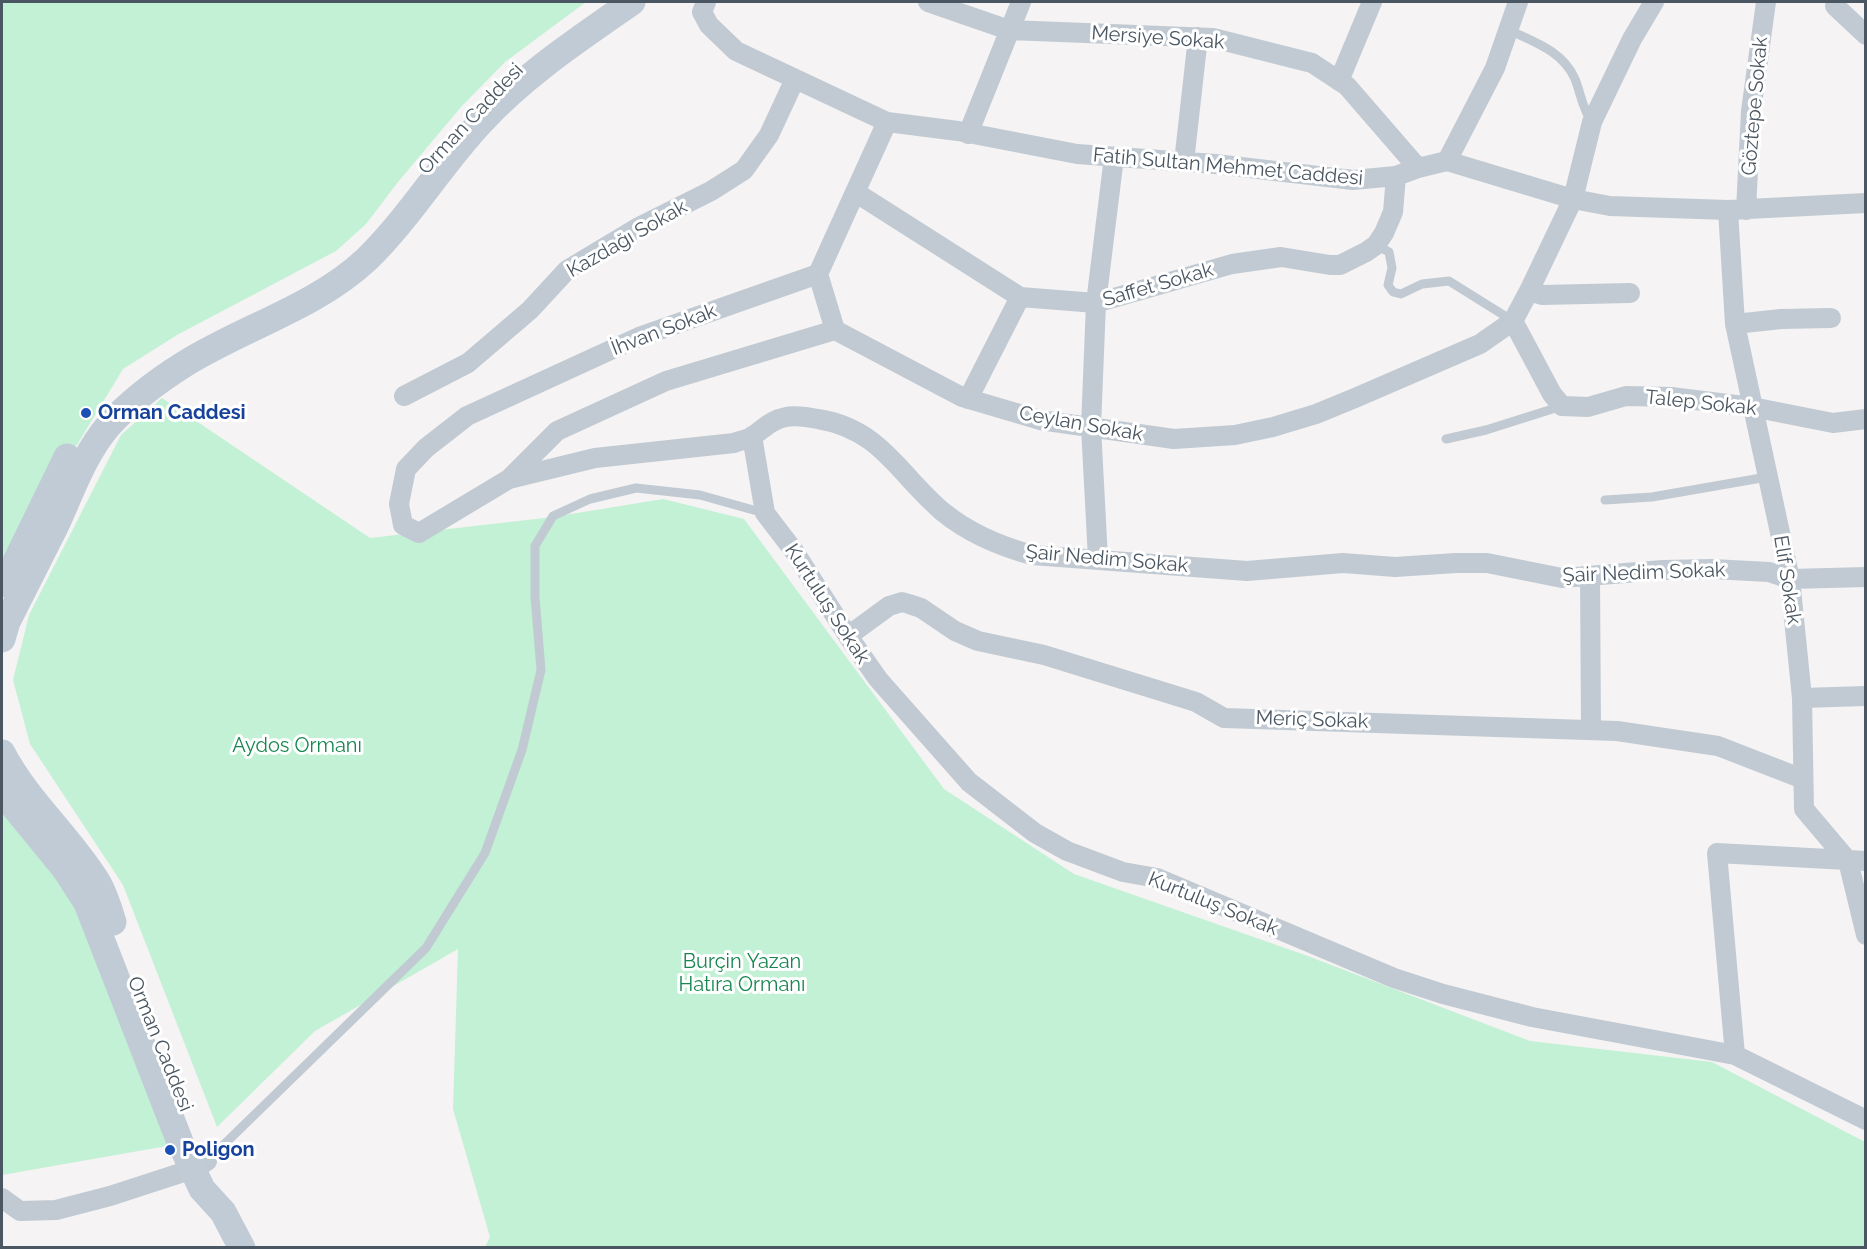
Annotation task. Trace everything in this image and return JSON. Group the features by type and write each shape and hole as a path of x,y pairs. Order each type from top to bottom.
{"street":[{"name":"Orman Caddesi","path":"2,593 68,455 92,421 118,393 158,361 322,276 348,255 374,228 451,134 509,73 610,2"},
{"name":"Orman Caddesi","path":"2,639 7,622 56,524 78,472 109,426 122,412 182,366 225,341 323,293 350,274 368,258 396,226 480,123 518,85 568,46 632,2"},
{"name":"Fatih Sultan Mehmet Caddesi","path":"706,2 702,12 709,25 736,51 887,122 1077,154 1184,162 1353,180 1396,176 1447,161 1573,198 1610,206 1737,210 1866,203"},
{"name":"Mersiye Sokak","path":"928,2 1009,30 1213,38 1312,63 1347,86 1418,168"},
{"path":"968,134 1021,2"},
{"path":"1339,81 1372,2"},
{"path":"1447,161 1495,68 1518,2"},
{"name":"Ceylan Sokak","path":"836,330 968,399 1040,420 1174,439 1235,435 1316,414 1480,344 1513,321 1573,198 1592,122 1632,39 1654,2"},
{"name":"Göztepe Sokak","path":"1737,210 1766,2"},
{"path":"1835,6 1866,35"},
{"path":"1184,162 1198,37"},
{"name":"Kazdağı Sokak","path":"404,396 468,363 530,310 567,270 637,228 711,191 744,170 769,135 795,79"},
{"path":"509,479 557,431 666,381 836,330 818,274 887,122"},
{"path":"1098,559 1091,427 1095,303 1114,157"},
{"path":"1376,244 1384,233 1393,212 1396,176"},
{"name":"Saffet Sokak","path":"855,192 1020,297 1095,303 1232,264 1281,257 1340,265 1376,244"},
{"name":"Elif Sokak","path":"1737,210 1735,324 1790,579 1802,698 1804,809 1857,861 1866,935"},
{"name":"İhvan Sokak","path":"399,504 406,469 426,448 468,416 639,337 818,274"},
{"path":"1529,291 1542,296 1630,293"},
{"path":"968,399 1020,297"},
{"path":"1735,324 1781,319 1831,318"},
{"path":"1513,321 1552,394 1562,406"},
{"name":"Talep Sokak","path":"1562,406 1588,407 1626,396 1645,396 1752,407 1833,423 1866,419"},
{"name":"Şair Nedim Sokak","path":"399,504 403,525 419,533 509,479 595,458 734,443 752,436 764,426 787,416 838,422 876,444 942,511 974,534 1002,547 1032,555 1247,570 1343,563 1395,567 1456,562 1487,563 1562,578 1663,570 1712,569 1770,572 1790,579 1866,577"},
{"name":"Kurtuluş Sokak","path":"752,436 765,513 794,551 878,679 969,782 1035,833 1067,851 1123,872 1157,878 1394,978 1443,994 1532,1017 1735,1055 1866,1120"},
{"path":"1590,576 1591,729"},
{"name":"Meriç Sokak","path":"848,636 890,606 902,602 921,608 955,631 978,641 1044,655 1196,702 1224,718 1617,731 1718,746 1803,779"},
{"path":"1802,698 1866,696"},
{"name":"Orman Caddesi","path":"2,753 14,777 99,885 200,1165"},
{"name":"Orman Caddesi","path":"2,792 65,869 87,903 160,1092 242,1248"},
{"path":"1735,1055 1717,853 1857,861"},
{"path":"2,1198 20,1211 56,1210 110,1196 200,1165"}],"lane":[{"path":"1509,30 1548,49 1563,61 1574,77 1581,104 1592,122"},
{"path":"1376,244 1389,252 1392,268 1389,285 1393,292 1401,294 1422,284 1449,281 1513,321"},
{"path":"1446,439 1497,427 1562,406"},
{"path":"1605,500 1652,497 1767,477"},
{"path":"200,1165 426,948 485,853 522,750 541,670 535,597 535,546 553,516 590,499 636,488 700,495 765,513"}],"green space":[{"path":"2,2 586,2 505,62 461,107 366,224 336,251 177,335 123,369 10,555 2,581"},
{"name":"Burçin Yazan Hatıra Ormanı","path":"162,398 370,538 553,517 663,499 744,519 944,789 1074,874 1305,955 1530,1041 1712,1062 1865,1142 1865,1247 485,1247 490,1237 453,1109 458,949 315,1031 217,1127 123,885 30,744 13,680 29,615 121,435"},
{"path":"2,775 78,883 167,1146 2,1175"}],"place":[{"name":"Orman Caddesi","path":"86,413"},
{"name":"Poligon","path":"170,1150"}],"park label":[{"name":"Aydos Ormanı","path":"297,746"}]}
